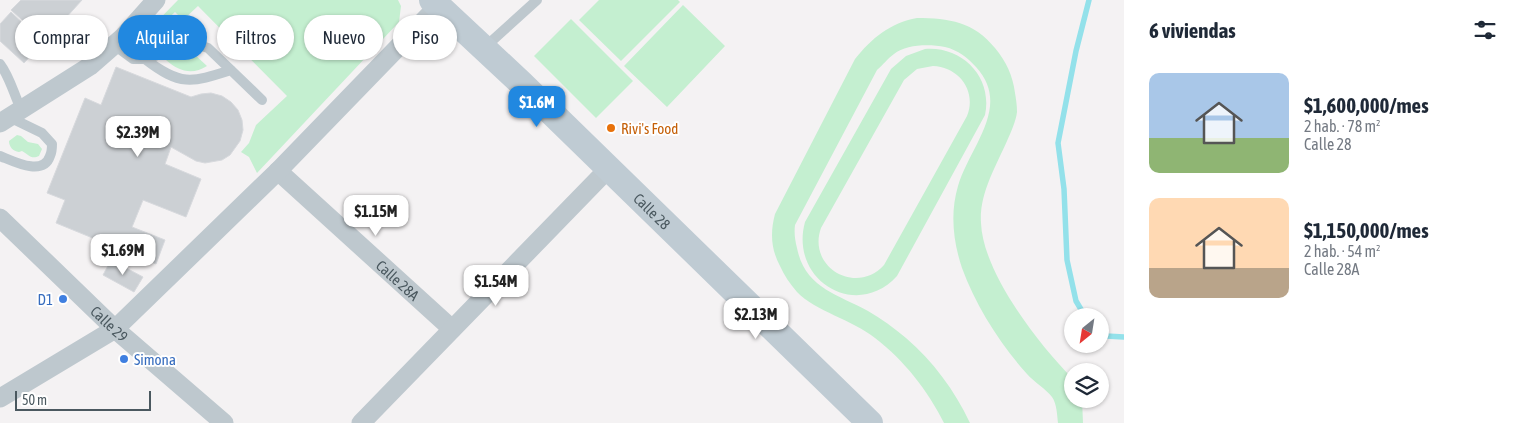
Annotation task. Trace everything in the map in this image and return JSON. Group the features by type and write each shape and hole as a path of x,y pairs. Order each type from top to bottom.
{"main road":[{"name":"Calle 28","path":"435,3 870,423"}],"street":[{"path":"10,116 90,66 114,45 156,0"},
{"path":"0,398 115,328 278,171 435,3"},
{"path":"361,423 608,169"},
{"name":"Calle 28A","path":"278,171 452,329"},
{"name":"Calle 29","path":"0,218 115,328 224,423"}],"lane":[{"path":"483,48 537,0"},
{"path":"114,45 118,48"},
{"path":"207,48 262,100"},
{"path":"146,60 161,71 188,81 231,70"},
{"path":"0,64 5,70 13,94 10,116 42,132 52,144 50,157 44,165 32,167 0,156"}],"green space":[{"path":"178,0 398,0 401,6 400,15 393,15 393,28 383,39 383,15 304,15 304,60 363,60 257,173 249,157 241,152 249,143 256,125 287,96 251,60 294,60 294,15 217,15 217,25 198,6 188,15 178,15 175,12 172,15 163,15"},
{"path":"599,0 678,0 680,2 621,61 579,20"},
{"path":"683,5 725,46 667,107 624,66"},
{"path":"917,18 940,19 970,27 987,39 1006,63 1013,81 1017,112 1016,119 985,191 981,212 984,243 991,263 1014,306 1064,369 1064,408 1082,408 1083,423 1058,423 1054,400 1047,391 1027,374 1007,350 974,296 962,268 956,248 953,217 954,206 958,186 985,126 990,96 986,82 976,67 958,52 939,46 925,45 905,48 890,57 877,70 795,225 795,234 801,261 815,281 834,294 878,317 916,347 942,377 970,423 944,423 931,399 896,356 866,332 805,299 790,283 777,260 772,241 775,214 855,59 882,32 907,20"},
{"path":"571,19 633,81 596,118 534,56"},
{"path":"925,49 939,49 963,59 980,77 986,101 985,115 897,276 881,289 863,295 846,294 830,288 816,276 807,261 803,243 805,222 891,69 906,56","holes":["933,66 951,71 964,82 970,98 967,116 884,265 873,274 860,278 848,277 837,273 827,265 821,255 819,242 821,228 904,80 917,69"]},
{"path":"166,60 201,60 207,66 197,71 186,71"},
{"path":"17,135 28,142 38,144 42,149 39,156 32,157 12,148 9,141"}],"building":[{"path":"21,0 82,0 68,15 16,15 11,10"},
{"path":"11,12 15,16 15,55 0,41 0,24"},
{"path":"116,67 191,97 211,93 222,96 238,110 242,120 243,130 240,141 230,155 222,160 205,163 196,161 171,147 165,164 201,179 186,217 143,200 132,227 165,240 156,264 56,223 65,200 47,193 85,98 101,105"},
{"path":"111,260 143,277 134,292 103,275"}],"waterway":[{"path":"1080,308 1076,301 1067,260 1064,189 1058,143 1076,51 1089,0"},
{"path":"1109,336 1124,337"}],"place":[{"name":"Rivi's Food","path":"611,128"},
{"name":"D1","path":"63,299"},
{"name":"Simona","path":"124,359"}]}
